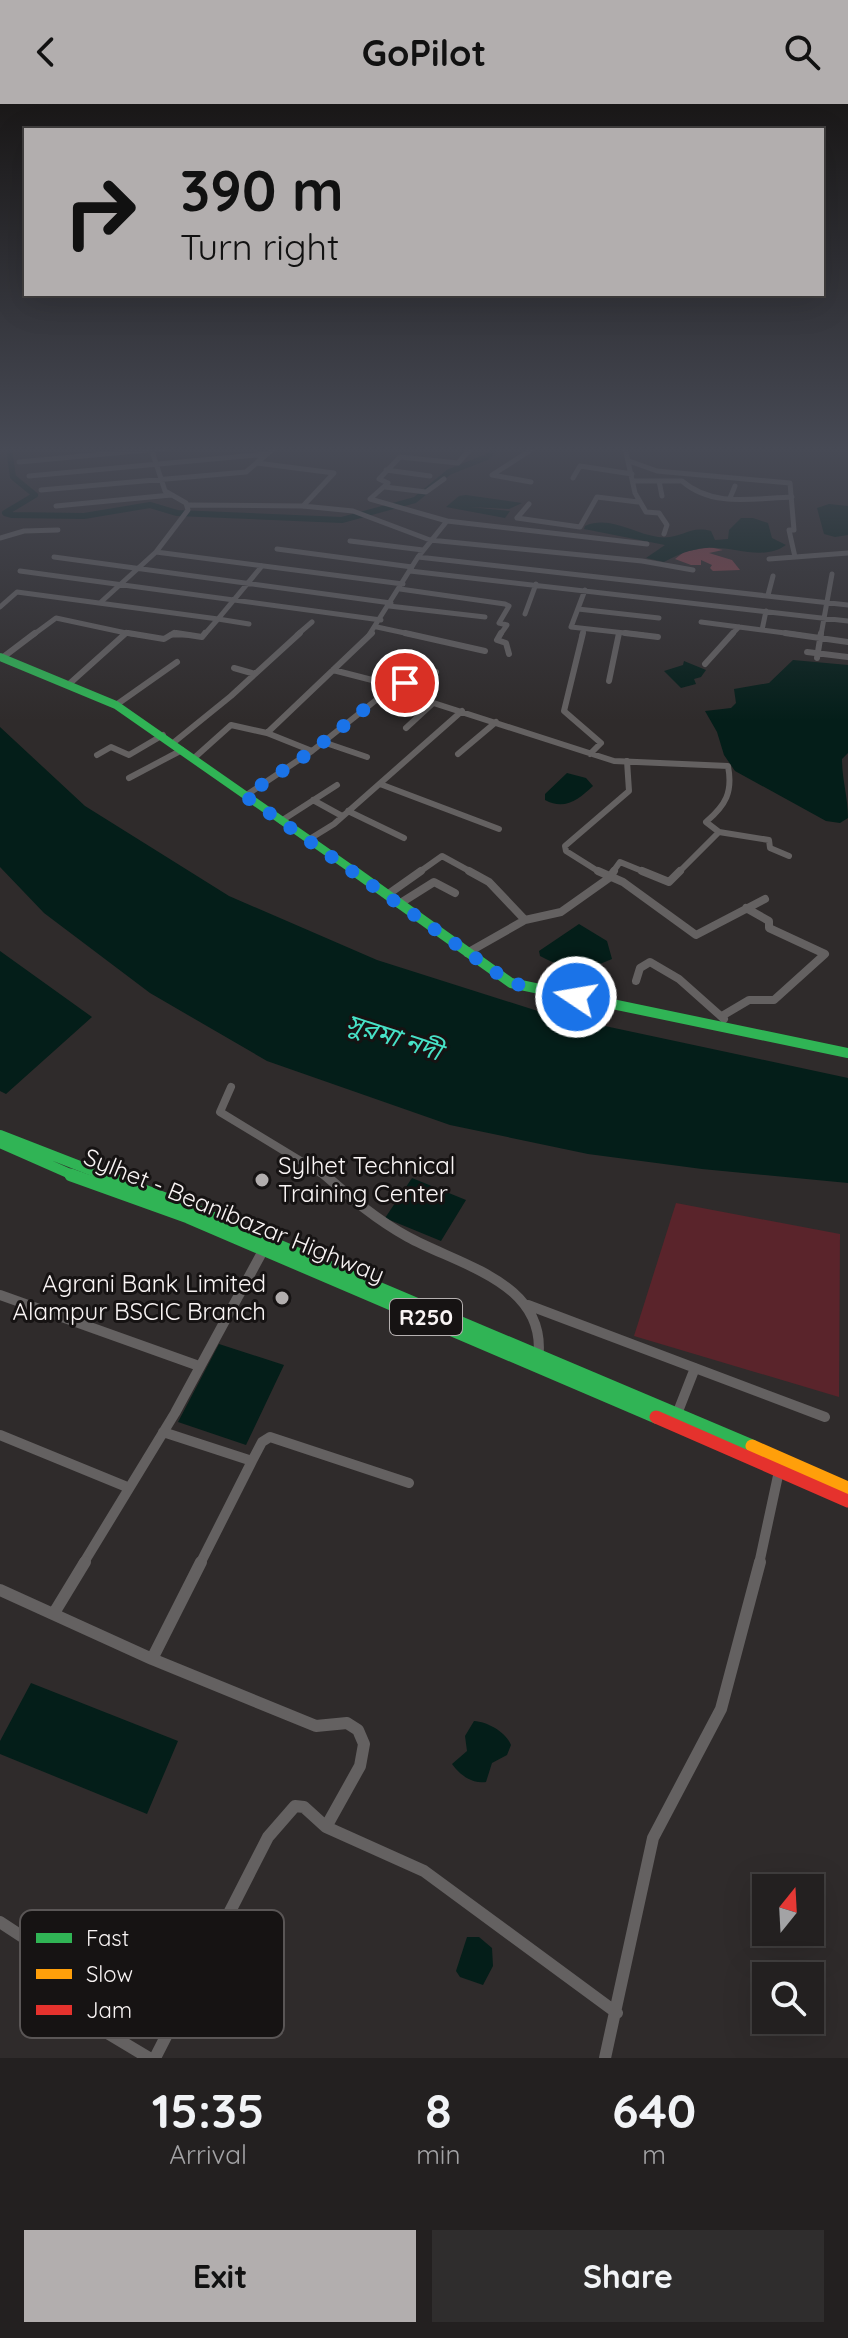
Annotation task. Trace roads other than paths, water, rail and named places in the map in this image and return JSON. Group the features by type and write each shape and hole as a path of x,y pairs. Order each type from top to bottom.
{"street":[{"path":"101,602 166,539"},
{"path":"617,539 647,544"},
{"path":"790,539 795,557"},
{"path":"267,733 379,624 430,540 642,561 693,571 681,585"},
{"path":"350,541 423,550"},
{"path":"277,549 411,569 848,621"},
{"path":"156,552 401,586 505,604 509,606 499,623 507,625 497,640 506,643 509,654"},
{"path":"769,559 848,553"},
{"path":"54,557 485,617"},
{"path":"418,557 848,605"},
{"path":"1,657 56,618 164,639 174,633 202,637 262,566"},
{"path":"20,571 235,600 379,624 485,651"},
{"path":"818,655 832,574"},
{"path":"768,595 773,576"},
{"path":"525,614 536,584"},
{"path":"585,590 571,627 658,637"},
{"path":"0,607 17,592 249,624"},
{"path":"632,614 635,595"},
{"path":"578,609 659,618"},
{"path":"762,630 766,611"},
{"path":"129,778 255,674 312,622"},
{"path":"701,622 848,642"},
{"path":"705,664 739,627"},
{"path":"584,629 564,711 601,743 590,754"},
{"path":"68,685 126,633"},
{"path":"609,681 619,633"},
{"path":"807,652 848,657"},
{"path":"1,657 116,705 511,983 725,1021 848,1053"},
{"path":"116,705 177,662"},
{"path":"234,668 255,674"},
{"path":"333,670 372,680 432,704 590,754 627,761 728,766 732,785 726,805 706,822 719,832 769,840 770,848 789,856"},
{"path":"245,796 312,751 391,690 436,672"},
{"path":"406,728 432,704"},
{"path":"308,840 345,814 462,711"},
{"path":"458,754 496,722"},
{"path":"193,759 231,725 267,733 312,751"},
{"path":"323,742 367,757"},
{"path":"97,755 111,747 129,755 173,743"},
{"path":"627,761 629,791 600,813 565,848 609,878 623,882 696,935 765,899"},
{"path":"380,784 499,829"},
{"path":"281,821 337,785"},
{"path":"313,800 404,838"},
{"path":"467,953 525,920 561,912 609,878 620,862 669,882 719,832"},
{"path":"387,895 442,856 489,882 525,920"},
{"path":"399,904 434,882 455,893"},
{"path":"725,1021 749,1000 774,1000 825,954 769,928 769,921 746,908"},
{"path":"636,981 640,968 650,962 679,979 725,1021"},
{"path":"231,1087 220,1112 317,1168 369,1213 409,1238 479,1269 528,1305 825,1417"},
{"name":"Sylhet - Beanibazar Highway","path":"0,1135 75,1172"},
{"name":"Sylhet - Beanibazar Highway","path":"0,1143 191,1213 421,1310 848,1501"},
{"path":"54,1613 127,1487 163,1432 266,1245"},
{"path":"0,1295 199,1366"},
{"path":"528,1305 541,1339 538,1360"},
{"name":"Sylhet - Beanibazar Highway","path":"538,1360 677,1414 848,1488"},
{"path":"677,1414 695,1368"},
{"path":"163,1432 252,1461"},
{"path":"0,1435 127,1487"},
{"path":"152,1659 262,1442 270,1437 409,1483"},
{"path":"605,2058 653,1838 721,1709 756,1580 779,1471"},
{"path":"0,1590 152,1659 316,1726 347,1723 358,1730 364,1744 360,1766 326,1827"},
{"path":"230,1910 268,1837 295,1806 304,1807 326,1827 424,1871 617,2013"},
{"path":"0,1922 20,1935"},
{"path":"117,2038 152,2058 162,2038"}],"water":[{"path":"636,539 715,539 774,539 786,545 777,550 757,553 700,549 664,562 646,558 665,545"},
{"path":"793,660 848,665 848,753 842,759 848,818 840,823 826,821 735,771 724,755 717,732 705,711 731,708 736,703 734,689 769,683"},
{"path":"684,661 706,670 701,677 694,679 696,684 681,688 664,671 683,665"},
{"name":"সুরমা নদী","path":"0,727 85,806 229,896 377,960 544,1013 848,1078 848,1183 588,1154 450,1125 267,1061 150,993 44,913 0,867"},
{"path":"567,773 586,778 593,786 565,804 545,800 545,794"},
{"path":"579,924 607,941 612,959 576,969 540,956 539,951"},
{"path":"0,951 92,1017 6,1094 0,1091"},
{"path":"412,1178 466,1200 441,1241 385,1218"},
{"path":"219,1344 284,1365 246,1445 178,1422"},
{"path":"31,1683 178,1741 147,1814 0,1754 0,1741"},
{"path":"474,1721 496,1728 511,1745 507,1755 492,1763 486,1782 467,1778 452,1764 467,1751 465,1736"},
{"path":"467,1937 479,1937 492,1948 493,1966 483,1985 460,1977 456,1971"}],"place":[{"name":"Sylhet Technical Training Center","path":"262,1180"},
{"name":"Agrani Bank Limited Alampur BSCIC Branch","path":"282,1298"}]}
